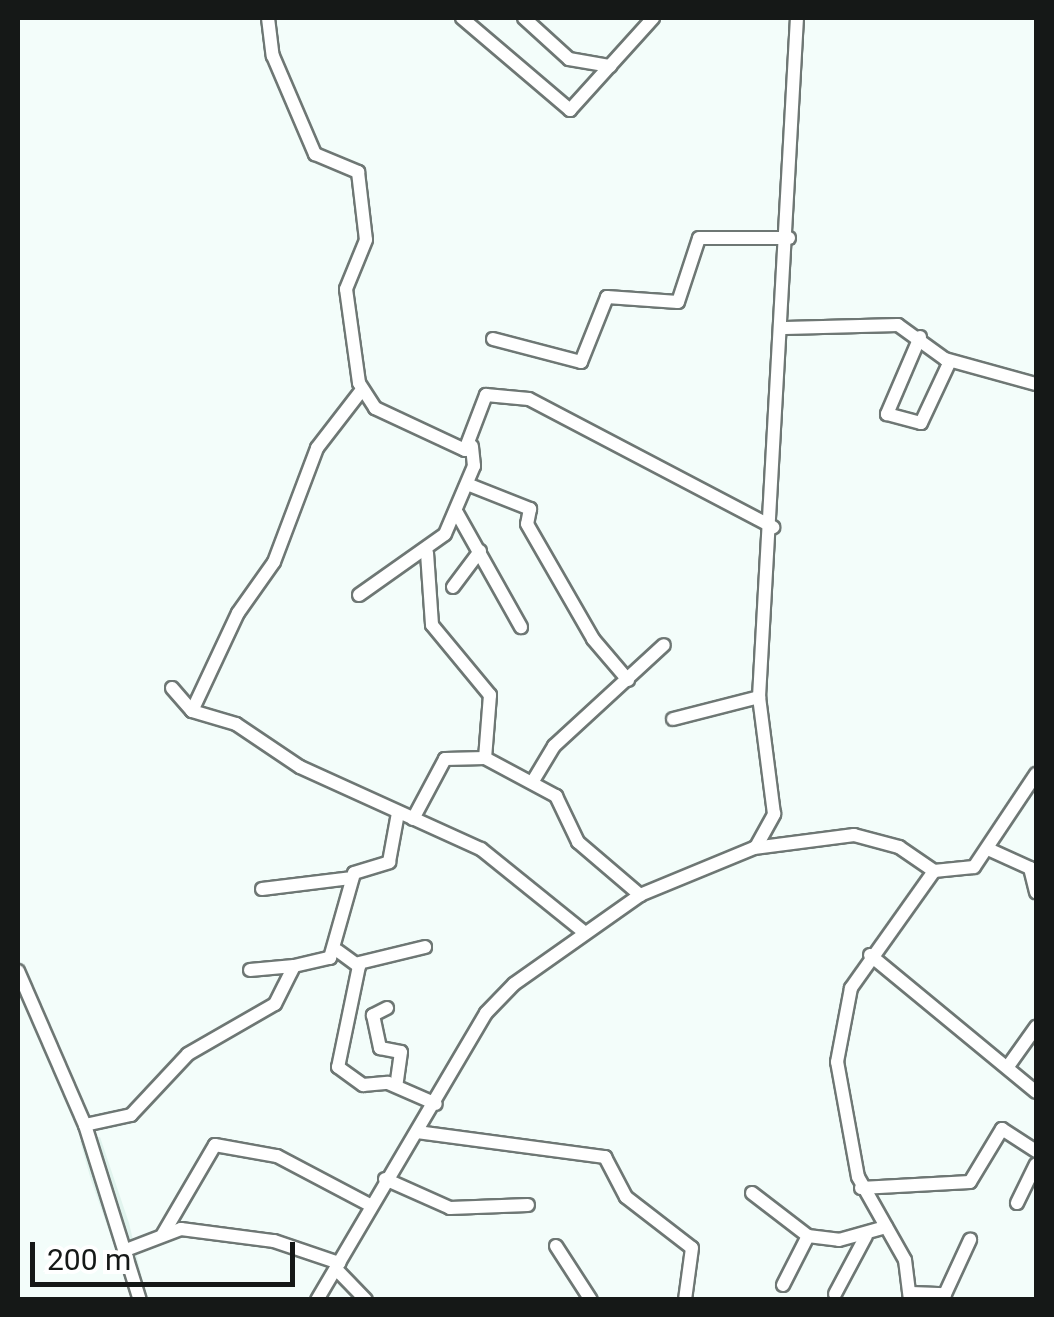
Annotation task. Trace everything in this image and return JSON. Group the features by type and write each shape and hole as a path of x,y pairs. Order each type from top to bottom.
{"street":[{"path":"268,18 273,56 316,154 358,172 366,240 346,290 361,390 390,416 472,446"},
{"path":"462,18 565,109 653,18"},
{"path":"524,18 570,59 610,66"},
{"path":"754,848 774,814 758,697 785,328 796,18"},
{"path":"493,339 581,362 606,298 678,302 699,238 789,238"},
{"path":"785,328 898,325 950,360 1036,384"},
{"path":"920,337 888,414 921,422 950,360"},
{"path":"192,711 238,613 274,562 317,448 361,390"},
{"path":"359,595 427,553 457,512 468,484 481,403 498,391 558,412 773,527"},
{"path":"468,484 530,509 527,524 593,639 628,680"},
{"path":"457,512 521,627"},
{"path":"454,587 480,551"},
{"path":"427,553 432,625 490,695 485,758"},
{"path":"533,781 557,743 664,645"},
{"path":"172,688 192,711 236,724 398,814 480,849 584,932"},
{"path":"673,719 758,697"},
{"path":"413,820 445,759 485,758 533,781 564,804 578,842 640,895"},
{"path":"317,1300 384,1180 436,1104 501,995 584,932 640,895 754,848 854,835 899,847 934,871 970,869 988,849 1036,774"},
{"path":"250,970 319,966 338,951 352,878 360,866 389,862 398,814"},
{"path":"988,849 1030,868 1036,892"},
{"path":"934,871 870,954 850,988 837,1062 861,1188 886,1227 910,1296 945,1294 970,1240"},
{"path":"262,888 352,878"},
{"path":"338,951 359,962 425,947"},
{"path":"870,954 1009,1065 1036,1092"},
{"path":"359,962 335,1060 363,1085 396,1086 436,1104"},
{"path":"84,1125 146,1104 188,1054 275,1004 294,966"},
{"path":"18,970 84,1125 140,1300"},
{"path":"387,1008 373,1015 380,1048 400,1052 396,1086"},
{"path":"1009,1065 1036,1027"},
{"path":"861,1188 970,1182 1002,1129 1036,1151"},
{"path":"417,1132 606,1156 626,1197 692,1248 686,1300"},
{"path":"163,1234 215,1145 276,1156 370,1205"},
{"path":"1017,1204 1036,1164"},
{"path":"384,1180 450,1208 528,1204"},
{"path":"752,1193 808,1236 866,1236 886,1227"},
{"path":"126,1250 163,1234 274,1241 337,1266 366,1300"},
{"path":"783,1285 808,1236"},
{"path":"835,1294 866,1236"},
{"path":"556,1246 591,1300"}],"shaded area":[{"path":"100,1137 129,1223 147,1299 133,1299 91,1180 80,1141"}]}
